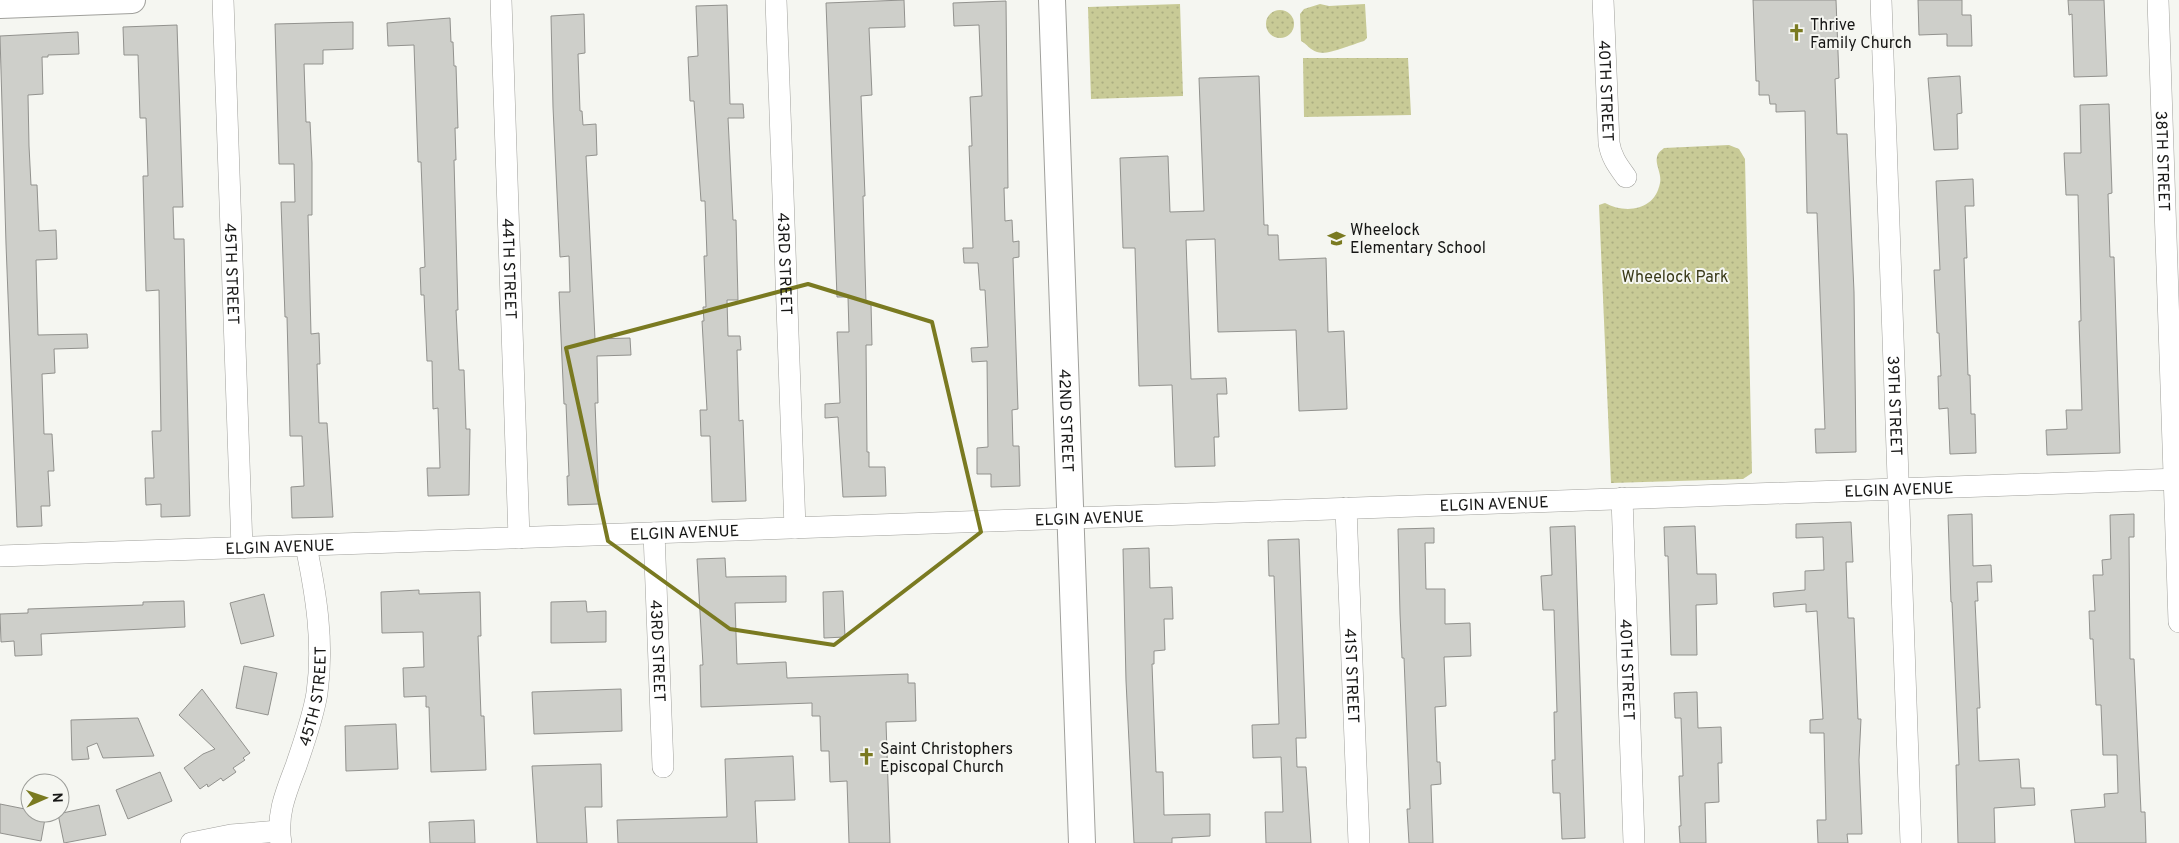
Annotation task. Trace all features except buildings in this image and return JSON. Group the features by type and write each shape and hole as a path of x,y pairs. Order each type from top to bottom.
{"street":[{"path":"0,5 132,0"},
{"name":"45TH STREET","path":"223,0 242,548"},
{"name":"44TH STREET","path":"501,0 519,538"},
{"name":"43RD STREET","path":"776,0 795,528"},
{"name":"42ND STREET","path":"1052,0 1082,843"},
{"name":"40TH STREET","path":"1603,0 1609,143 1617,164 1626,177"},
{"name":"39TH STREET","path":"1881,0 1911,843"},
{"name":"38TH STREET","path":"2158,0 2176,479 2179,622"},
{"name":"ELGIN AVENUE","path":"0,556 2176,479"},
{"name":"40TH STREET","path":"1622,498 1634,843"},
{"name":"41ST STREET","path":"1346,508 1358,843"},
{"name":"43RD STREET","path":"654,533 663,767"},
{"name":"45TH STREET","path":"280,837 283,797 309,727 317,693 319,622 314,581 306,546"},
{"path":"191,843 231,835 280,837"}],"highlighted area":[{"path":"808,284 932,322 981,532 834,645 730,629 608,541 566,348"}],"green space":[{"path":"1180,4 1183,96 1091,99 1088,7"},
{"path":"1320,4 1329,6 1365,4 1367,38 1364,41 1333,51 1321,53 1312,50 1301,41 1300,14 1304,9"},
{"path":"1280,10 1290,14 1294,24 1290,34 1280,38 1270,34 1266,24 1270,14"},
{"path":"1303,58 1408,58 1411,115 1304,117"},
{"name":"Wheelock Park","path":"1729,145 1739,149 1745,159 1752,473 1743,479 1611,483 1599,205 1605,203 1630,209 1646,205 1657,192 1660,183 1657,157 1664,148"}],"place":[{"name":"Thrive Family Church","path":"1796,33"},
{"name":"Wheelock Elementary School","path":"1336,238"},
{"name":"Saint Christophers Episcopal Church","path":"866,757"}]}
